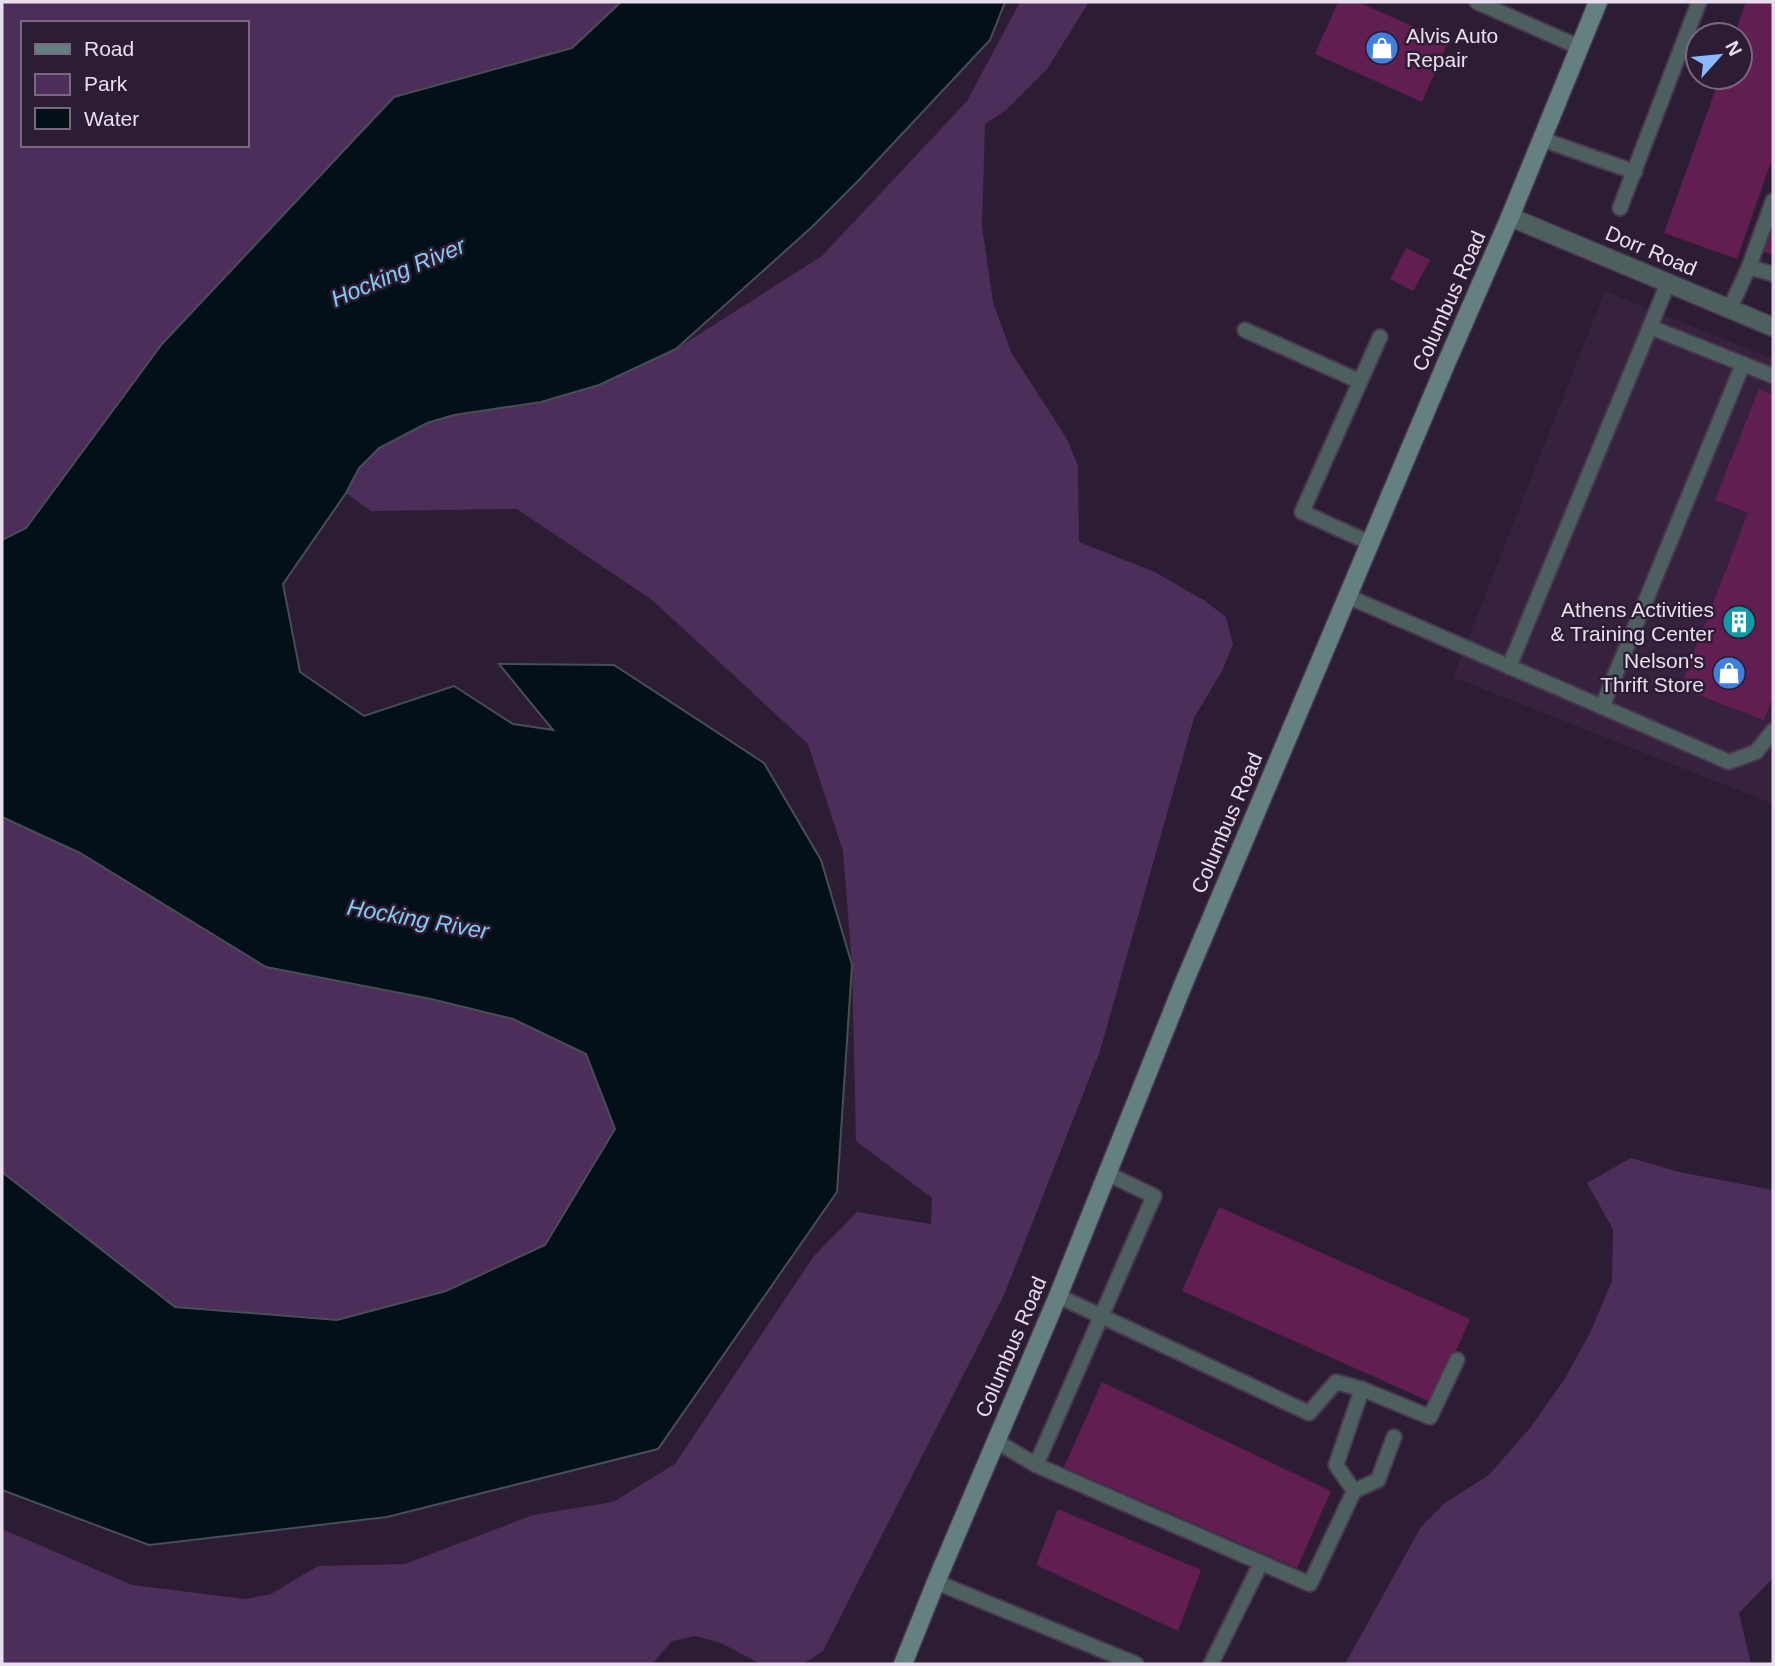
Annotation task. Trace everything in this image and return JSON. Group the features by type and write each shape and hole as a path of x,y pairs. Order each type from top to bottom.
{"main road":[{"name":"Columbus Road","path":"904,1664 936,1582 1058,1297 1183,985 1510,217 1598,2"}],"street":[{"name":"Dorr Road","path":"1510,217 1773,327"}],"lane":[{"path":"1477,2 1578,47"},
{"path":"1620,208 1699,2"},
{"path":"1541,139 1635,172"},
{"path":"1730,308 1749,267 1773,201"},
{"path":"1749,267 1773,274"},
{"path":"1509,667 1668,283"},
{"path":"1650,327 1773,376"},
{"path":"1245,330 1359,381"},
{"path":"1370,543 1302,512 1380,337"},
{"path":"1602,706 1743,364"},
{"path":"1349,597 1728,762 1756,752 1773,731"},
{"path":"1035,1465 1154,1196 1108,1174"},
{"path":"1058,1297 1309,1413 1336,1382 1362,1389 1430,1417 1457,1360"},
{"path":"1354,1491 1336,1465 1362,1389"},
{"path":"996,1441 1035,1465 1310,1584 1354,1491 1378,1480 1394,1437"},
{"path":"1212,1664 1261,1563"},
{"path":"936,1582 1136,1664"}],"shaded area":[{"path":"1605,291 1773,359 1773,804 1453,677"}],"green space":[{"path":"2,2 621,2 572,48 394,98 162,344 26,528 2,540"},
{"path":"1020,2 1089,2 1047,69 1006,110 985,124 982,226 993,302 1011,352 1067,439 1078,466 1079,542 1155,572 1205,601 1226,617 1233,644 1222,671 1194,718 1100,1051 1004,1295 823,1651 803,1664 761,1664 721,1643 695,1636 672,1641 652,1664 2,1664 2,1529 132,1585 245,1599 271,1594 318,1566 405,1564 533,1515 613,1502 675,1464 814,1256 857,1212 931,1224 932,1198 856,1141 852,965 843,851 808,744 651,599 517,509 371,511 346,493 359,468 378,449 427,423 454,415 541,402 599,385 676,349 822,256 967,101"},
{"path":"2,817 80,853 431,999 513,1019 586,1054 615,1129 545,1245 446,1291 337,1320 175,1307 2,1172"},
{"path":"1631,1158 1679,1172 1773,1190 1773,1578 1739,1613 1751,1664 1345,1664 1421,1527 1445,1503 1489,1475 1530,1428 1564,1380 1590,1333 1612,1281 1613,1229 1587,1183"}],"water":[{"name":"Hocking River","path":"621,2 1005,2 990,40 858,181 813,226 676,349 599,385 541,402 454,415 427,423 379,448 359,468 346,493 283,584 300,672 364,716 454,686 513,724 553,730 499,664 614,665 764,763 821,860 852,965 837,1192 658,1449 387,1517 149,1545 2,1490 2,1172 175,1307 337,1320 446,1291 545,1245 615,1129 586,1054 513,1019 431,999 266,967 80,853 2,817 2,540 26,528 162,344 394,97 572,48"}],"building":[{"name":"Alvis Auto Repair","path":"1338,2 1358,2 1448,42 1422,102 1315,54"},
{"path":"1746,2 1773,2 1773,156 1737,259 1664,233 1715,91 1754,91 1754,21 1739,21"},
{"path":"1773,222 1773,255 1762,251"},
{"path":"1406,248 1430,260 1413,291 1390,279"},
{"path":"1759,389 1773,395 1773,695 1764,720 1680,688 1748,513 1715,500"},
{"path":"1219,1207 1470,1319 1433,1403 1182,1291"},
{"path":"1102,1382 1331,1491 1297,1568 1064,1467"},
{"path":"1058,1509 1201,1570 1178,1631 1036,1565"}],"place":[{"name":"Alvis Auto Repair","path":"1382,48"},
{"name":"Athens Activities & Training Center","path":"1739,622"},
{"name":"Nelson's Thrift Store","path":"1729,673"}]}
